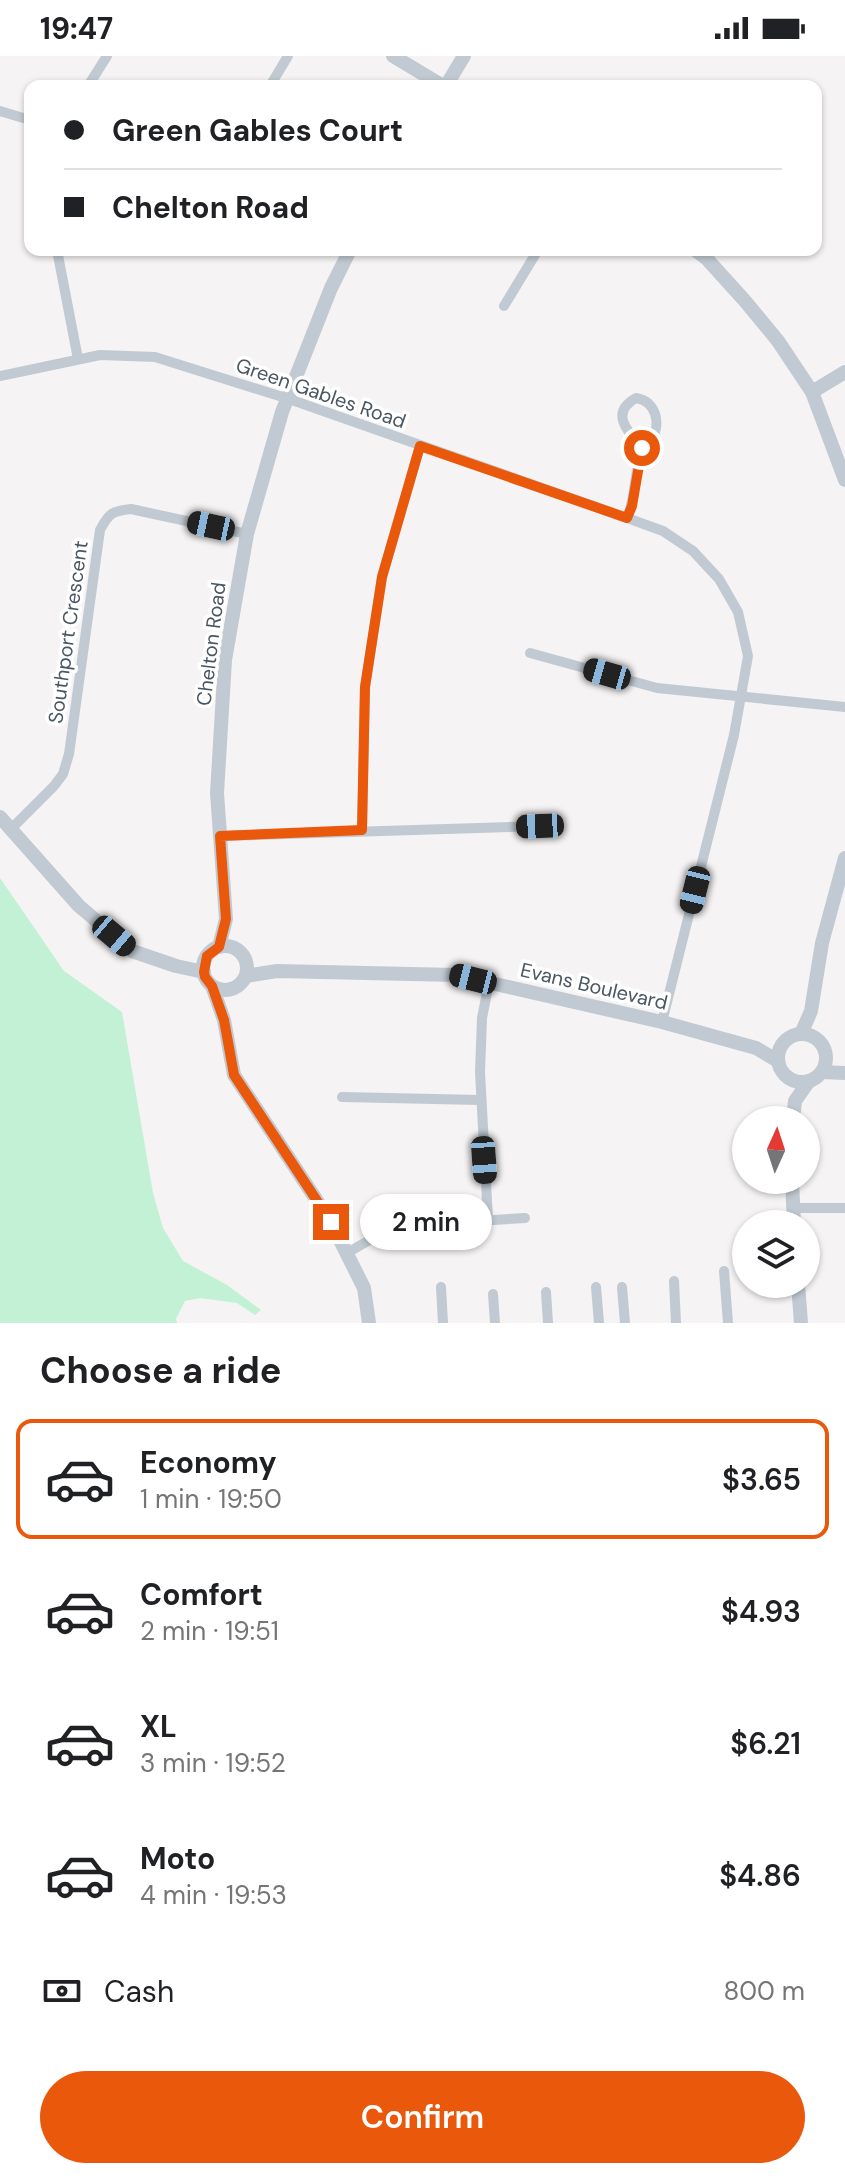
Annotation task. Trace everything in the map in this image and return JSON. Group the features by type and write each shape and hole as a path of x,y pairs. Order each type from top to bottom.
{"street":[{"path":"92,80 107,56"},
{"path":"274,80 288,56"},
{"path":"393,56 434,80"},
{"path":"448,80 464,56"},
{"path":"0,111 24,118"},
{"path":"58,256 78,359"},
{"name":"Chelton Road","path":"238,950 226,919 217,793 225,660 247,534 275,431 331,288 347,256"},
{"path":"504,306 534,256"},
{"path":"703,256 778,341 812,392 845,480"},
{"name":"Green Gables Road","path":"0,376 100,355 155,357 289,399 627,518 663,531 693,551 719,579 738,612 748,656 734,735 662,1022"},
{"path":"812,392 845,372"},
{"path":"627,518 642,448 651,440 656,423 656,412 651,404 636,398 626,406 622,418 629,434 642,448"},
{"path":"362,830 365,687 382,577 420,446"},
{"name":"Southport Crescent","path":"11,829 63,774 69,754 100,530 107,518 115,511 131,509 247,534"},
{"path":"530,653 657,688 845,707"},
{"path":"0,817 79,906 132,951 204,972"},
{"path":"220,836 540,826"},
{"path":"808,1036 822,943 845,858"},
{"name":"Chelton Road","path":"213,951 226,919"},
{"path":"176,966 227,946 238,950 246,970 234,988 224,1020"},
{"path":"213,951 204,972 224,1020 234,1075 331,1222 364,1288 369,1323"},
{"name":"Evans Boulevard","path":"246,970 456,975 662,1022 779,1054"},
{"path":"488,1220 480,1100 482,1018 489,983"},
{"path":"212,986 223,990 234,988"},
{"path":"794,1106 788,1077 780,1067 779,1054 789,1038 808,1036 821,1043 826,1057 822,1072"},
{"path":"826,1057 845,1065"},
{"path":"795,1101 809,1081 822,1072 845,1073"},
{"path":"788,1077 800,1082 809,1081"},
{"path":"342,1097 480,1100"},
{"path":"792,1194 793,1208 845,1208"},
{"path":"347,1253 394,1226 525,1218"},
{"path":"724,1271 728,1323"},
{"path":"674,1281 676,1323"},
{"path":"441,1287 443,1323"},
{"path":"596,1287 599,1323"},
{"path":"622,1287 625,1323"},
{"path":"546,1292 548,1323"},
{"path":"493,1294 495,1323"},
{"path":"799,1298 801,1323"}],"green space":[{"path":"0,878 64,971 122,1012 153,1193 163,1228 183,1261 227,1285 261,1310 255,1315 237,1303 200,1298 185,1301 177,1323 0,1323"}],"route":[{"path":"331,1222 234,1075 224,1020 212,986 205,977 203,966 211,951 219,947 226,919 220,836 362,830 365,687 382,577 420,446 627,518 642,448"}]}
